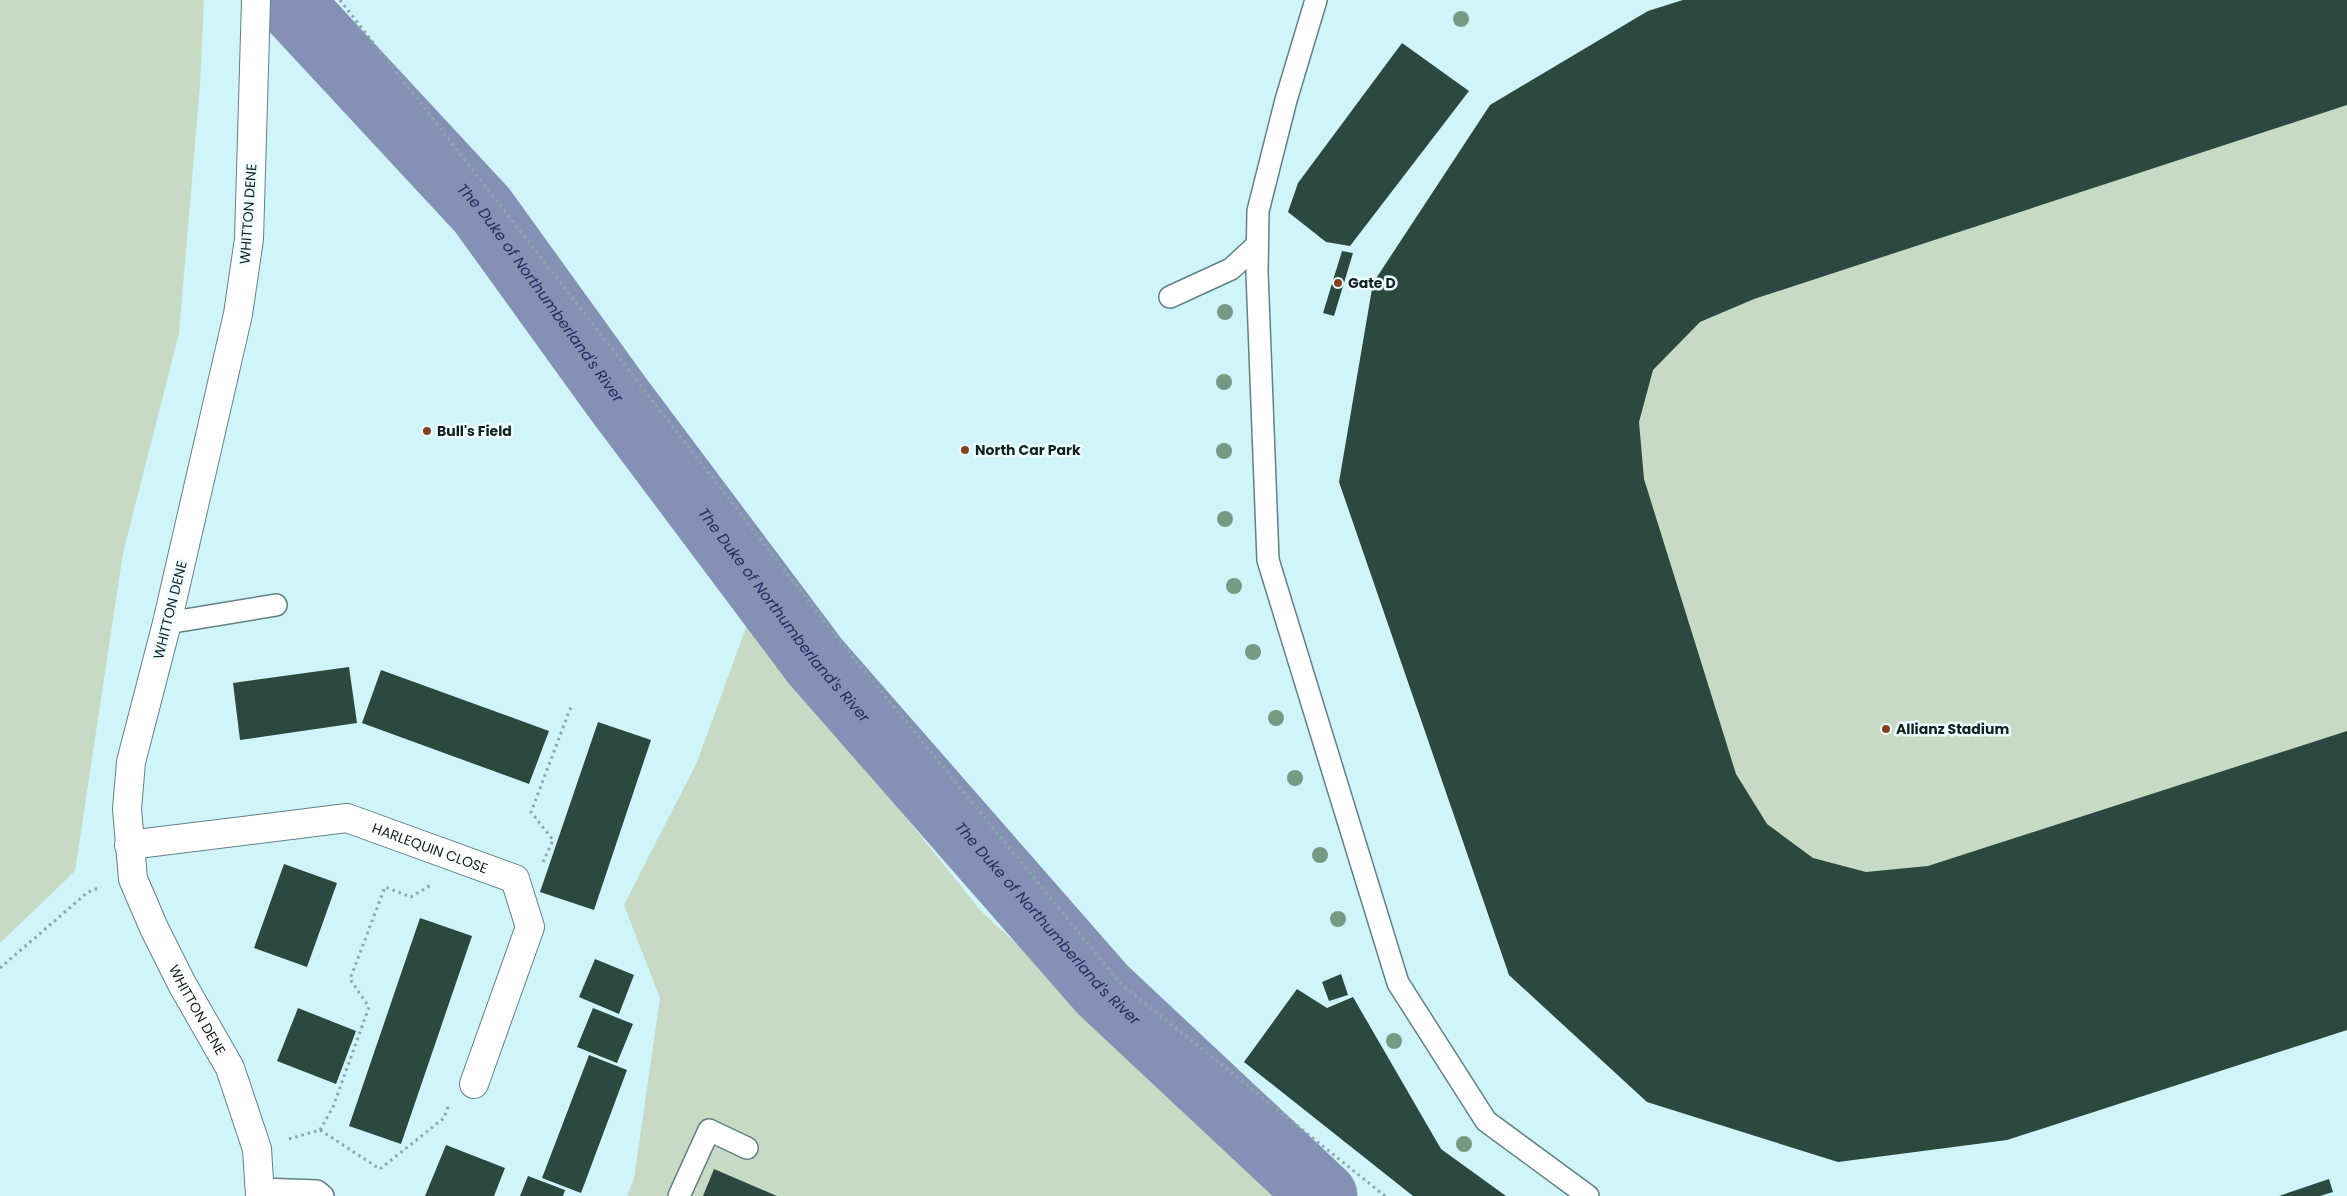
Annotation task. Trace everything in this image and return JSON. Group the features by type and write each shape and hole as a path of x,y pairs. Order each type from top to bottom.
{"street":[{"name":"WHITTON DENE","path":"256,2 249,239 238,314 167,623 131,762 127,809 133,880 182,984 230,1068 257,1149 260,1192"},
{"name":"HARLEQUIN CLOSE","path":"129,845 347,818 515,880 530,927 474,1084"}],"lane":[{"path":"1316,0 1286,100 1258,211 1257,272 1268,560 1398,984 1486,1121 1588,1196"},
{"path":"1170,297 1231,269 1258,246"},
{"path":"167,623 276,605"},
{"path":"679,1196 709,1130 747,1148"},
{"path":"260,1192 316,1191 323,1196"}],"path":[{"path":"340,0 835,635 1121,984 1385,1196"},
{"path":"518,891 535,882 553,840 531,812 572,704"},
{"path":"257,1149 320,1130 334,1107 369,1007 350,979 385,887 411,897 432,885 443,853"},
{"path":"0,968 88,892"},
{"path":"320,1130 380,1169 444,1118 458,1076 474,1084"}],"green space":[{"path":"0,0 204,0 200,85 179,333 123,553 75,871 0,943"},
{"name":"Allianz Stadium","path":"1683,0 2347,0 2347,1030 2007,1140 1838,1162 1647,1102 1509,975 1339,482 1490,105 1648,11"},
{"path":"748,622 981,911 1288,1196 627,1196 634,1179 660,998 624,905 697,762"}],"building":[{"name":"Allianz Stadium","path":"1683,0 2347,0 2347,105 1754,299 1700,322 1653,370 1639,422 1644,479 1736,774 1767,824 1813,858 1866,872 1928,866 2347,731 2347,1030 2007,1140 1838,1162 1647,1102 1509,975 1339,482 1373,283 1490,105 1648,11"},
{"path":"1402,43 1469,91 1350,246 1326,242 1288,212 1298,183"},
{"name":"Gate D","path":"1342,251 1353,253 1334,316 1323,313"},
{"path":"349,667 357,723 240,740 233,683"},
{"path":"381,670 549,731 529,784 362,723"},
{"path":"598,722 651,740 594,910 540,892"},
{"path":"284,864 337,883 307,967 254,948"},
{"path":"420,918 472,936 401,1144 349,1126"},
{"path":"595,959 634,975 619,1014 579,997"},
{"path":"1341,974 1348,995 1329,1001 1322,982"},
{"path":"1297,989 1327,1008 1353,997 1441,1149 1506,1196 1413,1196 1244,1062"},
{"path":"298,1008 356,1031 336,1084 277,1061"},
{"path":"593,1008 633,1024 617,1063 577,1047"},
{"path":"589,1055 627,1070 581,1193 542,1178"},
{"path":"446,1145 505,1168 494,1196 425,1196"},
{"path":"714,1169 777,1196 703,1196"},
{"path":"528,1176 565,1190 563,1196 520,1196"},
{"path":"2329,1179 2333,1192 2320,1196 2279,1196"}],"waterway":[{"name":"The Duke of Northumberland's River","path":"287,0 482,210 617,397 815,661 1103,990 1323,1196"}],"place":[{"name":"Gate D","path":"1338,283"},
{"name":"Bull's Field","path":"427,431"},
{"name":"North Car Park","path":"965,450"},
{"name":"Allianz Stadium","path":"1886,729"}]}
